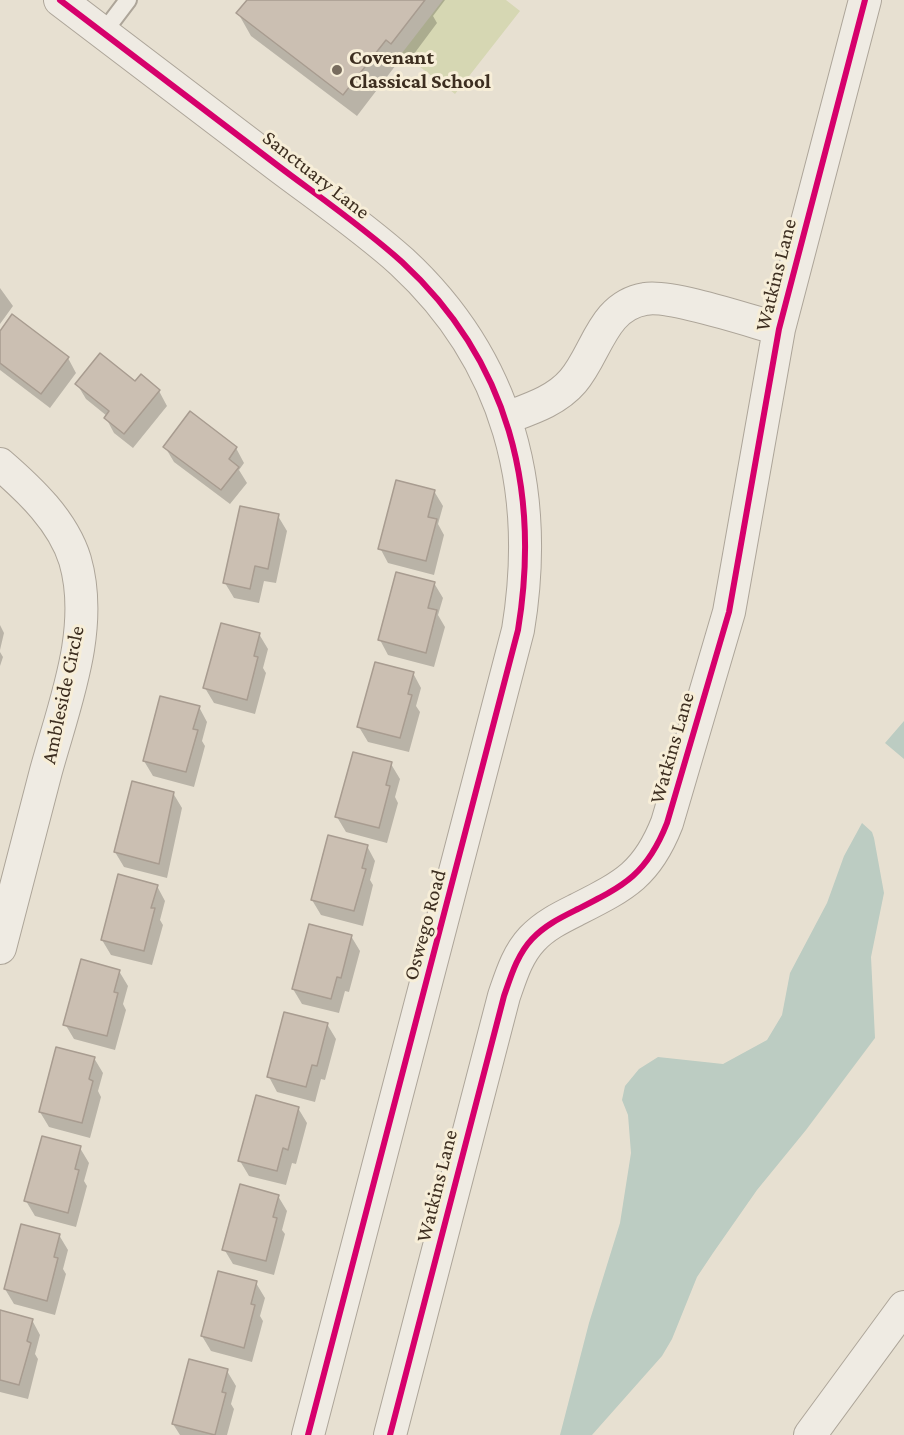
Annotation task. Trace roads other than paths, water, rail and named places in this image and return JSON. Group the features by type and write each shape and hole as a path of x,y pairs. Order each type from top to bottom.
{"street":[{"name":"Sanctuary Lane","path":"60,0 402,263 465,336 487,372 506,418"},
{"name":"Watkins Lane","path":"390,1435 504,996 521,953 543,928 627,882 657,849 668,823 729,612 778,329 865,0"},
{"name":"Watkins Lane","path":"506,418 558,396 574,380 611,318 627,305 645,299 666,299 778,329"},
{"name":"Oswego Road","path":"308,1435 518,630 525,585 526,538 518,464 506,418"},
{"name":"Ambleside Circle","path":"0,464 27,488 62,531 75,560 81,614 78,646 0,948"},
{"path":"810,1435 904,1307"}],"lane":[{"path":"103,33 128,0"}],"place":[{"name":"Covenant Classical School","path":"337,70"}]}
